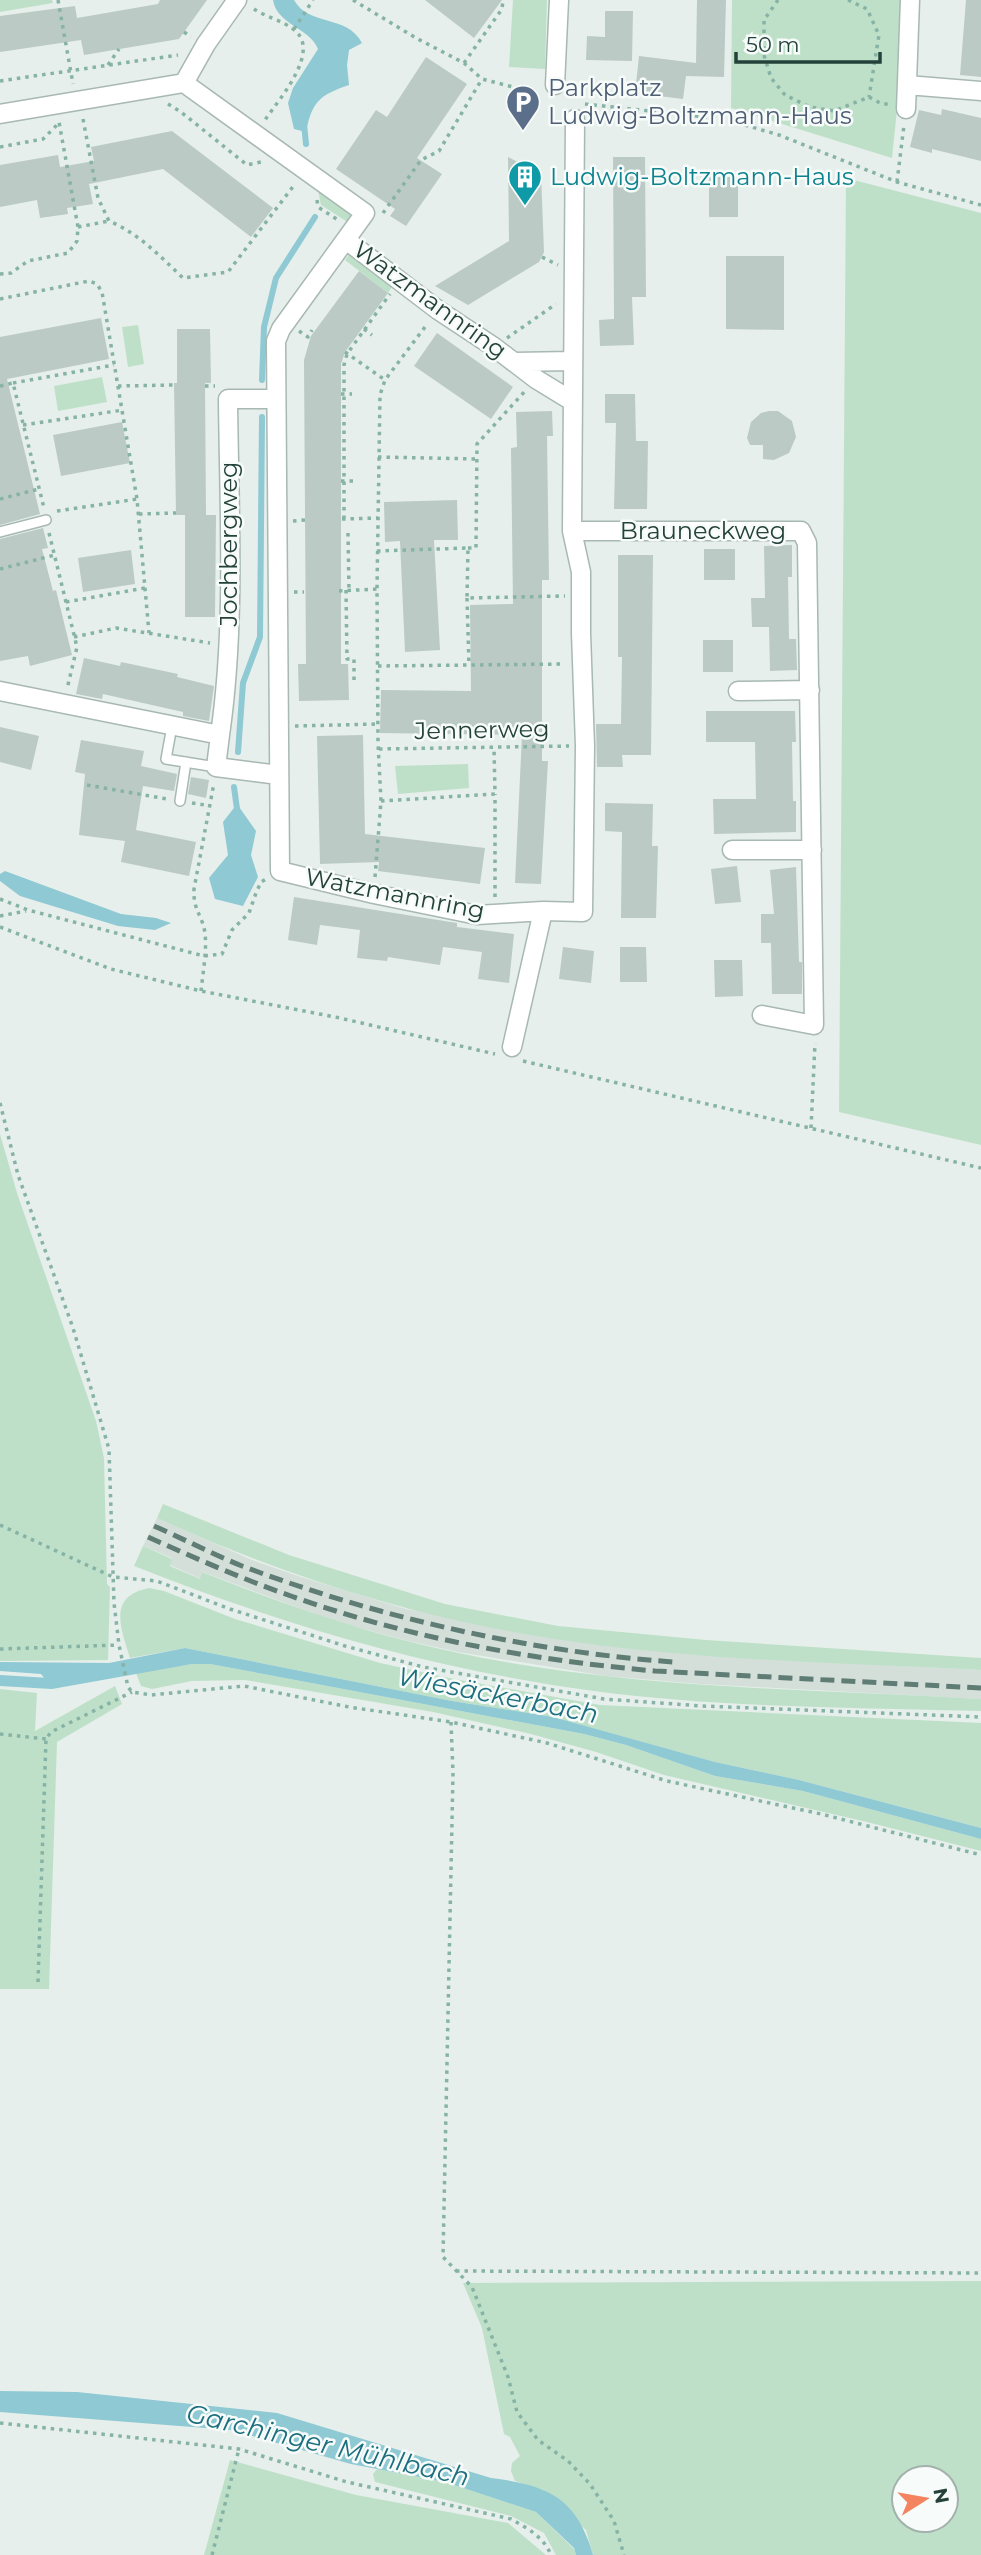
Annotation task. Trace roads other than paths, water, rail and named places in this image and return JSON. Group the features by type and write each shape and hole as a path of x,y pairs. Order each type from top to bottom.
{"street":[{"path":"0,114 184,83 206,44 237,0"},
{"path":"552,91 559,0"},
{"path":"906,109 910,0"},
{"name":"Watzmannring","path":"184,83 365,213 350,236 399,281 495,347 536,379 572,401"},
{"path":"907,85 981,91"},
{"name":"Watzmannring","path":"279,775 280,871 477,915 543,911 583,912 585,746 582,572 572,531 571,361 575,111"},
{"name":"Jochbergweg","path":"279,775 276,341 281,329 350,236"},
{"name":"Watzmannring","path":"514,362 571,361"},
{"name":"Jochbergweg","path":"220,735 229,647 228,400 276,399"},
{"name":"Brauneckweg","path":"572,531 800,531 807,543 814,1025 762,1015"},
{"path":"738,691 810,690"},
{"path":"0,691 220,735 216,767 279,775"},
{"path":"732,850 812,850"},
{"path":"511,1054 543,911"}],"lane":[{"path":"0,532 45,516"},
{"path":"172,726 166,759 216,767"},
{"path":"180,801 186,762"}],"water":[{"path":"273,0 294,0 309,14 347,28 362,43 349,50 349,85 331,92 319,101 311,113 306,132 294,129 288,103 293,88 318,49 308,36 280,15"},
{"path":"237,804 256,831 251,855 258,877 243,906 215,899 209,878 228,855 223,822"},
{"path":"5,871 121,914 156,918 171,923 155,930 118,926 20,896 0,881 0,874"},
{"path":"185,1648 452,1701 553,1717 715,1762 799,1780 981,1828 981,1839 803,1791 715,1776 626,1745 584,1734 210,1664 192,1664 52,1689 0,1686 0,1680 41,1682 45,1679 41,1674 0,1671 0,1662 109,1663"},
{"name":"Garchinger Mühlbach","path":"0,2391 77,2392 277,2413 491,2478 544,2490 569,2507 586,2536 593,2555 576,2555 574,2548 536,2512 445,2482 351,2464 231,2430 0,2412"}],"waterway":[{"path":"304,124 306,144"},
{"path":"262,380 264,327 276,278 315,217"},
{"path":"238,752 243,683 260,637 262,417"},
{"path":"234,787 237,809"},
{"name":"Wiesäckerbach","path":"0,1678 50,1681"}],"railway":[{"path":"154,1526 242,1566 294,1585 400,1616 508,1641 673,1662"},
{"path":"148,1537 255,1583 335,1611 425,1635 516,1654 655,1671 981,1688"}],"place":[{"name":"Parkplatz Ludwig-Boltzmann-Haus","path":"523,132"},
{"name":"Ludwig-Boltzmann-Haus","path":"525,207"}]}
